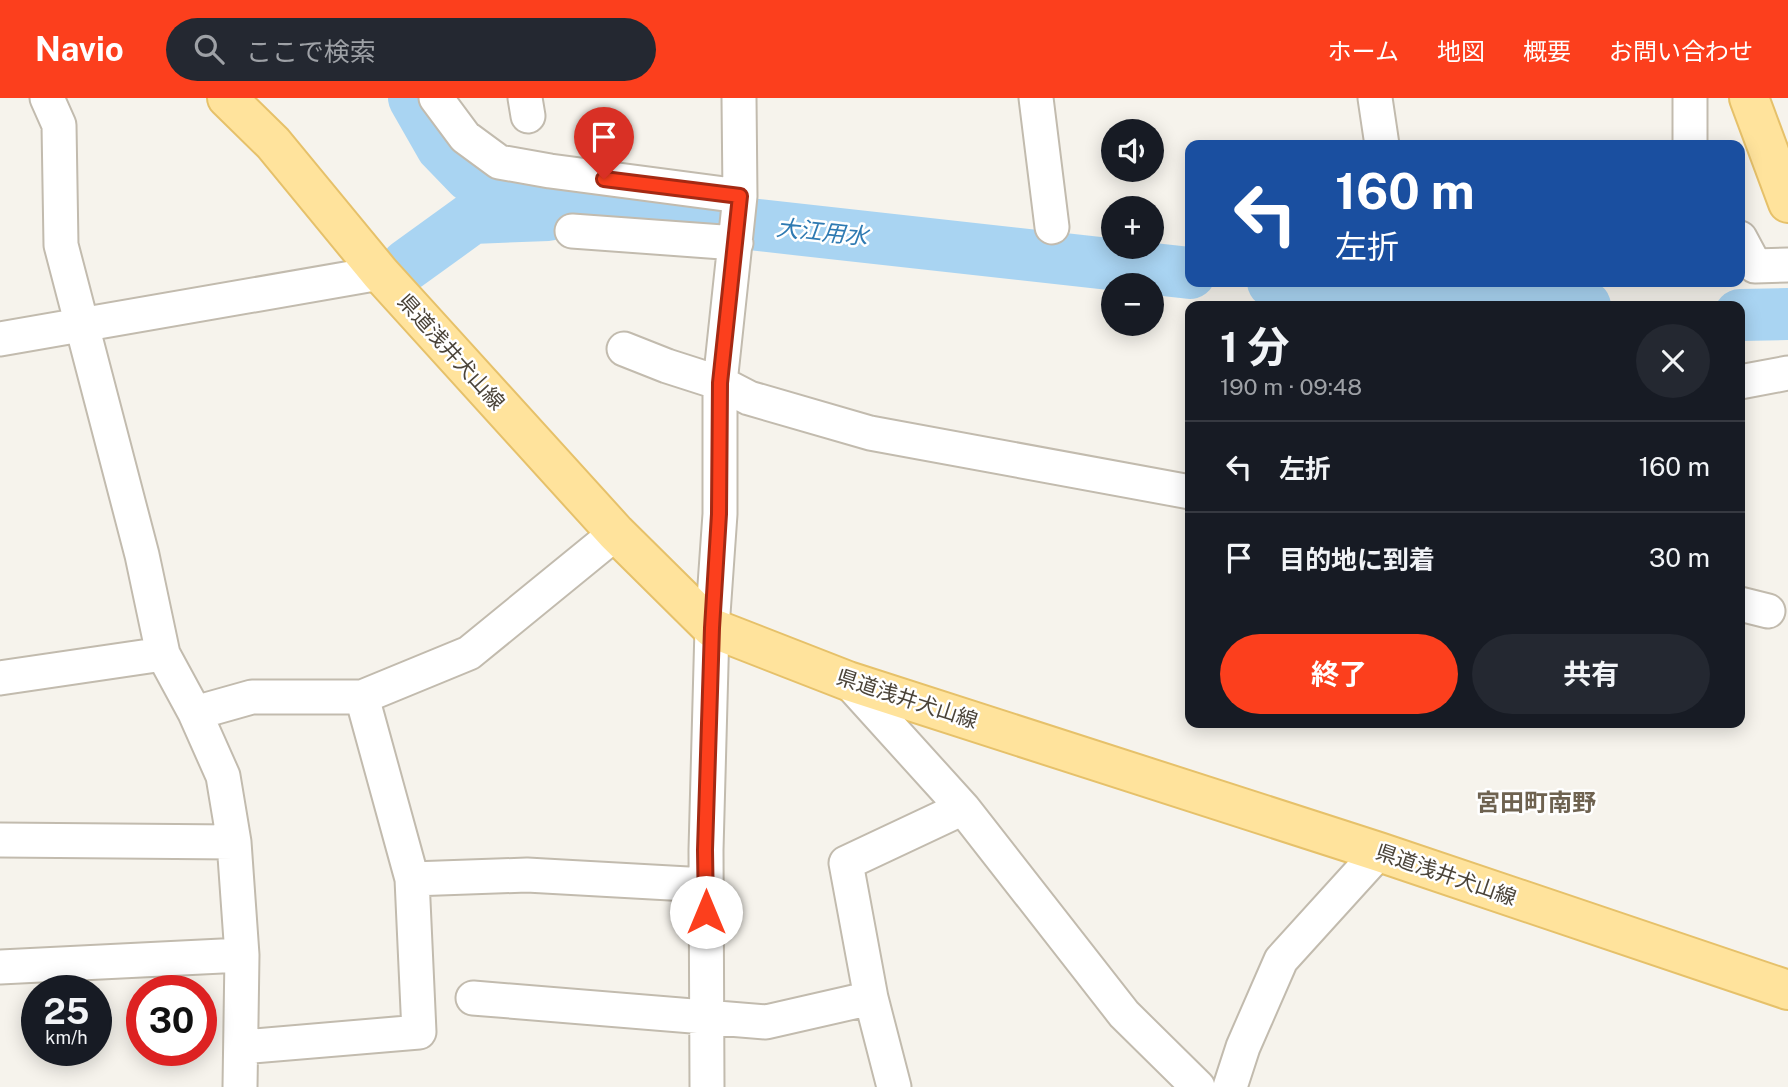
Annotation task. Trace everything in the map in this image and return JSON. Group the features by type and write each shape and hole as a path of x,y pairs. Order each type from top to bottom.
{"main road":[{"name":"県道浅井犬山線","path":"226,98 273,143 380,273 615,533 712,628 848,681 1379,852 1788,990"},
{"path":"1749,98 1788,203"}],"street":[{"path":"47,98 59,125 61,246 142,555 163,654 195,713 223,776 234,842 242,954 240,1087"},
{"path":"436,98 465,137 499,162 740,198"},
{"path":"708,1087 706,885 712,628 719,514 720,383 740,198 739,98"},
{"path":"1036,98 1052,227"},
{"path":"1375,98 1381,140"},
{"path":"1690,98 1690,140"},
{"path":"572,231 736,242"},
{"path":"1745,248 1755,266 1788,265"},
{"path":"0,339 380,273"},
{"path":"624,349 720,383 749,398 870,433 1185,491"},
{"path":"1745,381 1788,373"},
{"path":"195,713 252,697 362,697 469,653 615,533"},
{"path":"0,678 163,654"},
{"path":"848,681 963,808 1124,1014 1198,1087"},
{"path":"242,1046 419,1032 412,879 362,697"},
{"path":"894,1087 871,998 846,863 963,808"},
{"path":"0,840 234,842"},
{"path":"1230,1087 1242,1047 1281,960 1379,852"},
{"path":"412,879 527,875 706,885"},
{"path":"0,967 242,954"},
{"path":"473,998 766,1022 871,998"}],"waterway":[{"name":"大江用水","path":"414,98 442,147 470,176 569,204 1185,272"},
{"path":"407,265 472,218 548,215 553,212"},
{"name":"大江用水","path":"1338,287 1520,301"},
{"name":"大江用水","path":"1745,315 1788,314"}],"district":[{"name":"宮田町南野","path":"1536,803"}],"route":[{"path":"604,179 740,196 720,383 719,514 712,628 705,850 706,912"}]}
